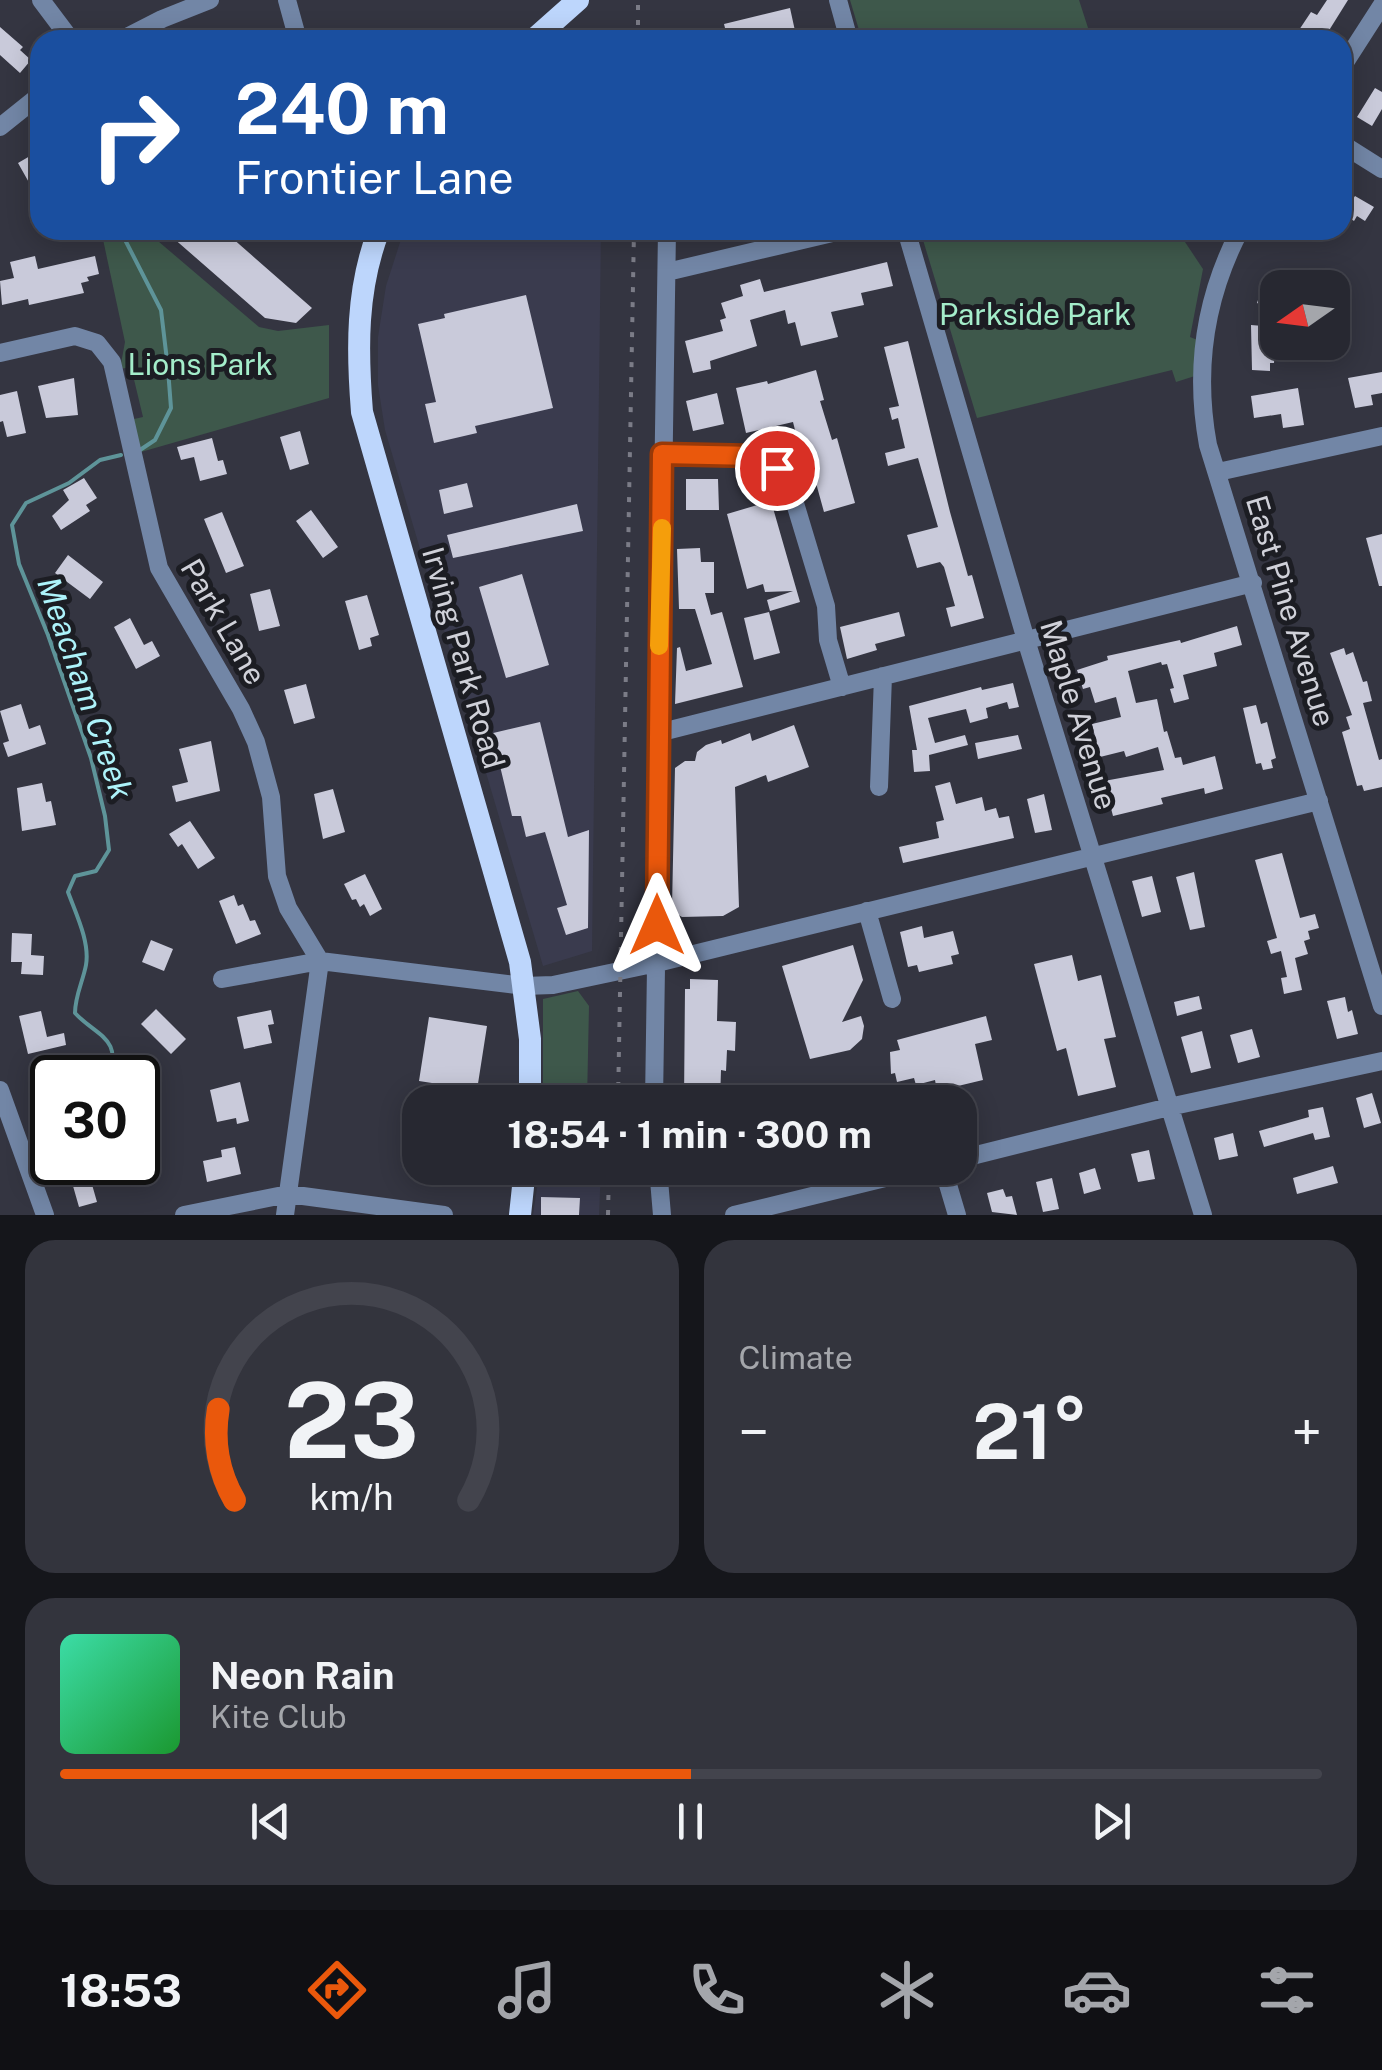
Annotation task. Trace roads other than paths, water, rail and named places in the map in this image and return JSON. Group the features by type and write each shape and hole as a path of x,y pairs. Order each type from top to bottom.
{"main road":[{"path":"544,30 578,0"},
{"name":"Irving Park Road","path":"376,240 365,276 360,314 362,412 520,962 530,1039 530,1085"},
{"path":"520,1215 523,1185"}],"street":[{"path":"41,0 63,30"},
{"path":"140,30 210,0"},
{"path":"288,0 296,30"},
{"path":"838,0 846,30"},
{"path":"1352,50 1382,4"},
{"path":"0,127 30,103"},
{"path":"1352,150 1382,168"},
{"path":"654,1085 667,240"},
{"path":"667,272 802,240"},
{"name":"Maple Avenue","path":"909,240 1026,640 1202,1215"},
{"name":"East Pine Avenue","path":"1235,240 1219,275 1203,340 1202,406 1208,445 1382,1006"},
{"name":"Park Lane","path":"0,352 75,336 98,343 112,362 159,568 256,742 271,798 277,876 288,908 320,961"},
{"path":"1218,472 1382,436"},
{"path":"662,454 755,456 783,474 826,606 828,640 842,687"},
{"path":"658,733 1253,582"},
{"path":"879,786 883,676"},
{"path":"222,979 320,961 524,986 554,985 1320,801"},
{"path":"867,911 892,998"},
{"path":"285,1215 320,961"},
{"path":"977,1155 1169,1107 1382,1061"},
{"path":"0,1090 45,1215"},
{"path":"659,1185 662,1215"},
{"path":"734,1215 857,1185"},
{"path":"948,1185 957,1215"},
{"path":"184,1215 288,1194 444,1215"}],"waterway":[{"name":"Meacham Creek","path":"125,240 161,310 171,408 155,440 140,450"},
{"name":"Meacham Creek","path":"113,1055 105,1039 75,1013 87,956 82,928 68,892 75,876 96,871 109,850 105,816 91,758 19,564 12,525 26,503 69,483 100,460 121,455"}],"railway":[{"path":"638,0 638,30"},
{"path":"618,1085 634,240"},
{"path":"608,1215 609,1185"}],"park label":[{"name":"Parkside Park","path":"1035,315"},
{"name":"Lions Park","path":"200,365"}]}
